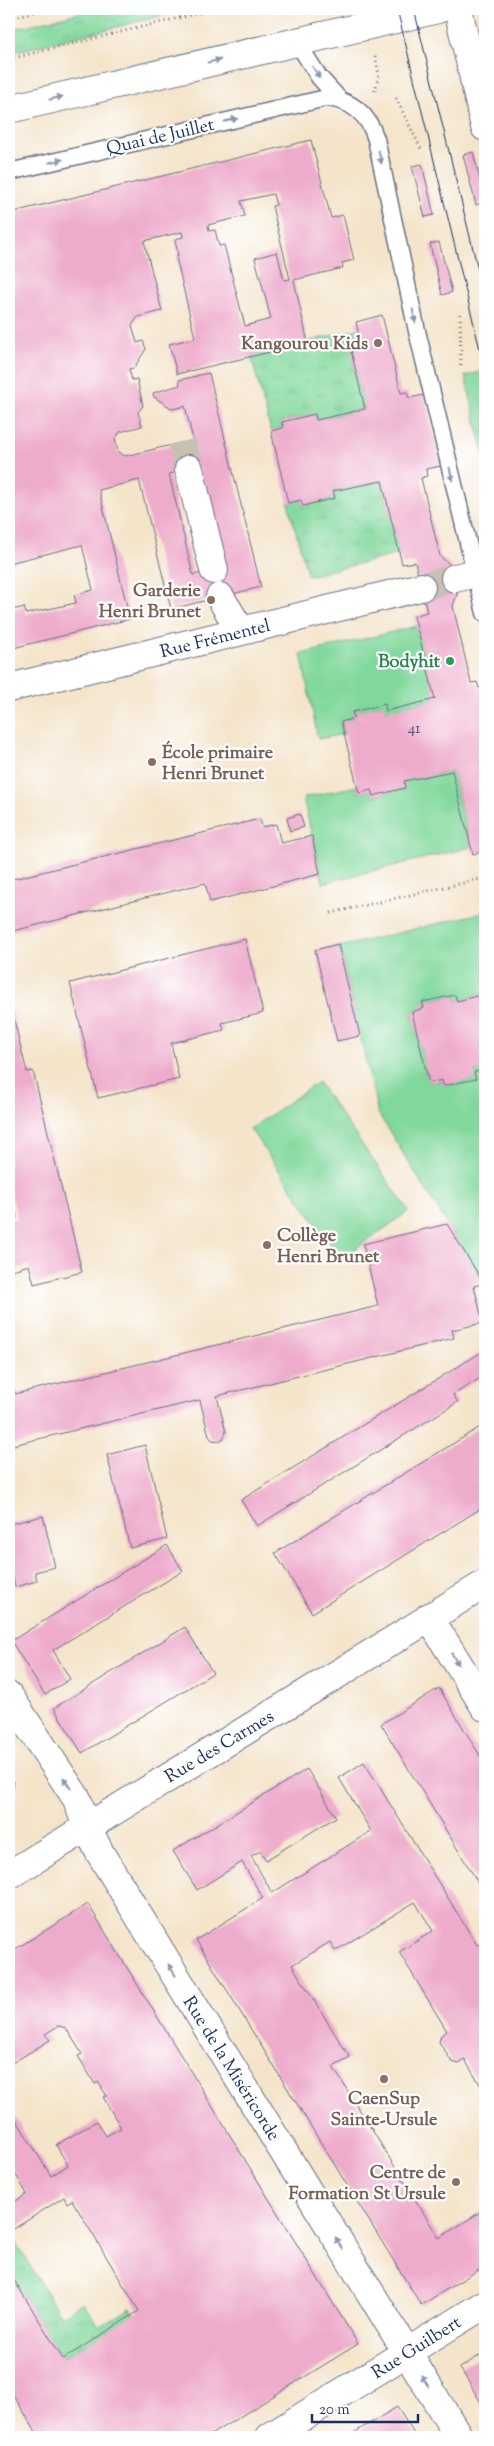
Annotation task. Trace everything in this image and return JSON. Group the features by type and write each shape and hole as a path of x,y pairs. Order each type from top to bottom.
{"street":[{"path":"9,110 438,9"},
{"path":"458,9 485,127"},
{"path":"189,469 214,570"},
{"name":"Rue Frémentel","path":"9,688 421,587"},
{"path":"220,597 241,631"},
{"name":"Rue des Carmes","path":"9,1875 485,1584"},
{"path":"429,1617 485,1707"},
{"name":"Rue de la Miséricorde","path":"9,1696 77,1799 87,1827 114,1876 460,2437"},
{"name":"Rue Guilbert","path":"270,2437 485,2304"}],"lane":[{"path":"297,42 319,76 338,99 362,112 372,127 376,139 417,332 472,574 485,613"},
{"name":"Quai de Juillet","path":"9,172 311,101 326,98 338,99"}],"path":[{"path":"9,18 47,9"},
{"path":"9,59 216,9"},
{"path":"374,53 379,74 374,94"},
{"path":"396,98 421,149"},
{"path":"460,314 461,365"},
{"path":"331,913 485,878"}],"green space":[{"path":"95,9 191,9 9,53 9,30"},
{"path":"358,329 362,348 351,351 365,409 316,420 314,414 282,422 283,428 271,431 251,356"},
{"path":"485,371 485,458 465,376"},
{"path":"382,481 400,554 308,576 288,503 301,500 303,506 335,498 333,491"},
{"path":"417,626 435,699 386,711 385,704 352,712 354,718 341,722 344,734 318,739 301,654"},
{"path":"452,771 471,847 323,883 303,798 357,786 359,793 371,790 373,796 405,788 404,781"},
{"path":"485,912 485,994 457,1001 455,995 423,1002 424,1008 412,1012 429,1083 442,1080 444,1086 475,1079 474,1072 485,1069 485,1276 480,1277 378,1113 339,947"},
{"path":"318,1082 409,1211 341,1259 250,1129"},
{"path":"9,2232 61,2316 83,2302 99,2327 131,2308 135,2314 63,2359 9,2272"}],"building":[{"path":"311,140 331,218 343,215 354,260 342,263 343,268 294,280 308,343 177,374 169,344 195,338 176,257 178,256 175,239 183,237 182,232 144,241 162,311 138,317 132,325 137,343 143,341 146,349 134,368 129,369 132,380 137,379 143,406 138,412 142,426 120,432 115,439 118,452 125,456 193,440 185,406 173,409 154,397 153,393 180,385 179,380 209,373 261,587 171,609 139,480 99,490 130,619 9,649 9,611 24,607 26,614 76,603 74,595 93,590 82,545 9,563 9,213","holes":["273,194 276,205 272,206 290,279 284,280 277,252 255,258 271,319 245,326 224,245 219,246 215,230 209,231 208,225 245,216 241,201","199,467 224,568 193,575 169,474"]},
{"path":"473,152 485,201 476,205 463,155"},
{"path":"422,164 434,215 425,217 412,166"},
{"path":"439,242 452,292 442,295 430,244"},
{"path":"382,315 401,393 407,392 409,398 424,395 441,466 426,469 427,476 421,478 440,556 450,565 455,578 457,594 453,606 471,683 477,682 479,688 485,687 485,851 473,854 452,771 404,781 405,788 373,796 371,790 359,793 341,722 354,718 352,712 385,704 386,711 435,699 414,616 427,612 415,562 402,564 382,481 333,491 335,498 303,506 301,500 288,503 271,431 283,428 282,422 315,414 316,420 365,409 351,351 362,348 356,322"},
{"path":"300,814 304,827 290,831 287,818"},
{"path":"260,819 262,827 276,824 281,843 312,836 320,874 210,902 205,883 9,932 9,880"},
{"path":"245,939 263,1013 222,1023 224,1030 171,1043 179,1079 98,1098 70,983"},
{"path":"338,944 360,1036 337,1041 315,950"},
{"path":"485,994 485,1069 474,1072 476,1079 443,1086 442,1080 429,1083 412,1012 424,1008 422,1002 455,995 457,1001"},
{"path":"9,1000 27,1072 33,1071 82,1272 34,1284 29,1265 9,1271 9,1220 17,1218 9,1183"},
{"path":"447,1224 480,1277 485,1276 485,1293 482,1284 474,1286 483,1323 452,1330 454,1338 217,1396 226,1432 223,1439 219,1441 212,1440 209,1436 200,1400 9,1446 9,1368 15,1394 378,1306 363,1244"},
{"path":"485,1350 485,1375 453,1395 458,1402 257,1526 241,1500"},
{"path":"485,1424 485,1506 312,1613 275,1553"},
{"path":"145,1445 167,1539 130,1548 107,1455"},
{"path":"43,1516 55,1567 35,1572 37,1581 15,1587 13,1577 9,1578 9,1524"},
{"path":"167,1545 183,1571 53,1650 70,1679 45,1695 11,1641"},
{"path":"185,1627 213,1673 82,1753 54,1708"},
{"path":"439,1688 485,1764 485,1894 381,1724"},
{"path":"364,1762 477,1945 480,1944 485,1952 485,2093 465,2060 459,2064 452,2062 439,2042 441,2035 447,2031 399,1952 433,1931 415,1902 335,1951 330,1942 292,1965 350,2058 333,2067 439,2238 485,2209 485,2266 421,2305 196,1940 263,1898 242,1862 197,1890 173,1851 307,1769 336,1817 266,1860 260,1851 251,1856 272,1893 371,1831 339,1778"},
{"path":"9,1774 14,1782 10,1801 9,1801"},
{"path":"88,1904 358,2344 207,2437 39,2437 9,2388 9,2272 63,2359 139,2311 72,2200 67,2203 64,2197 9,2232 9,2205 27,2194 9,2163 11,2160 9,2156 9,2108 51,2176 68,2165 56,2145 97,2121 106,2136 121,2128 103,2097 107,2096 98,2082 95,2084 78,2056 82,2054 66,2028 58,2026 45,2034 50,2040 9,2065 9,1953"},
{"path":"485,2352 485,2409 460,2368"},
{"path":"397,2407 416,2437 347,2437"}],"tunnel":[{"path":"182,442 189,469"},
{"path":"421,587 455,578"}],"tram line":[{"path":"397,9 485,370"},
{"path":"414,9 485,298"}],"place":[{"name":"Kangourou Kids","path":"378,343"},
{"name":"Garderie Henri Brunet","path":"211,600"},
{"name":"Bodyhit","path":"450,661"},
{"name":"École primaire Henri Brunet","path":"152,762"},
{"name":"Collège Henri Brunet","path":"267,1245"},
{"name":"CaenSup Sainte-Ursule","path":"384,2079"},
{"name":"Centre de Formation St Ursule","path":"456,2182"}]}
